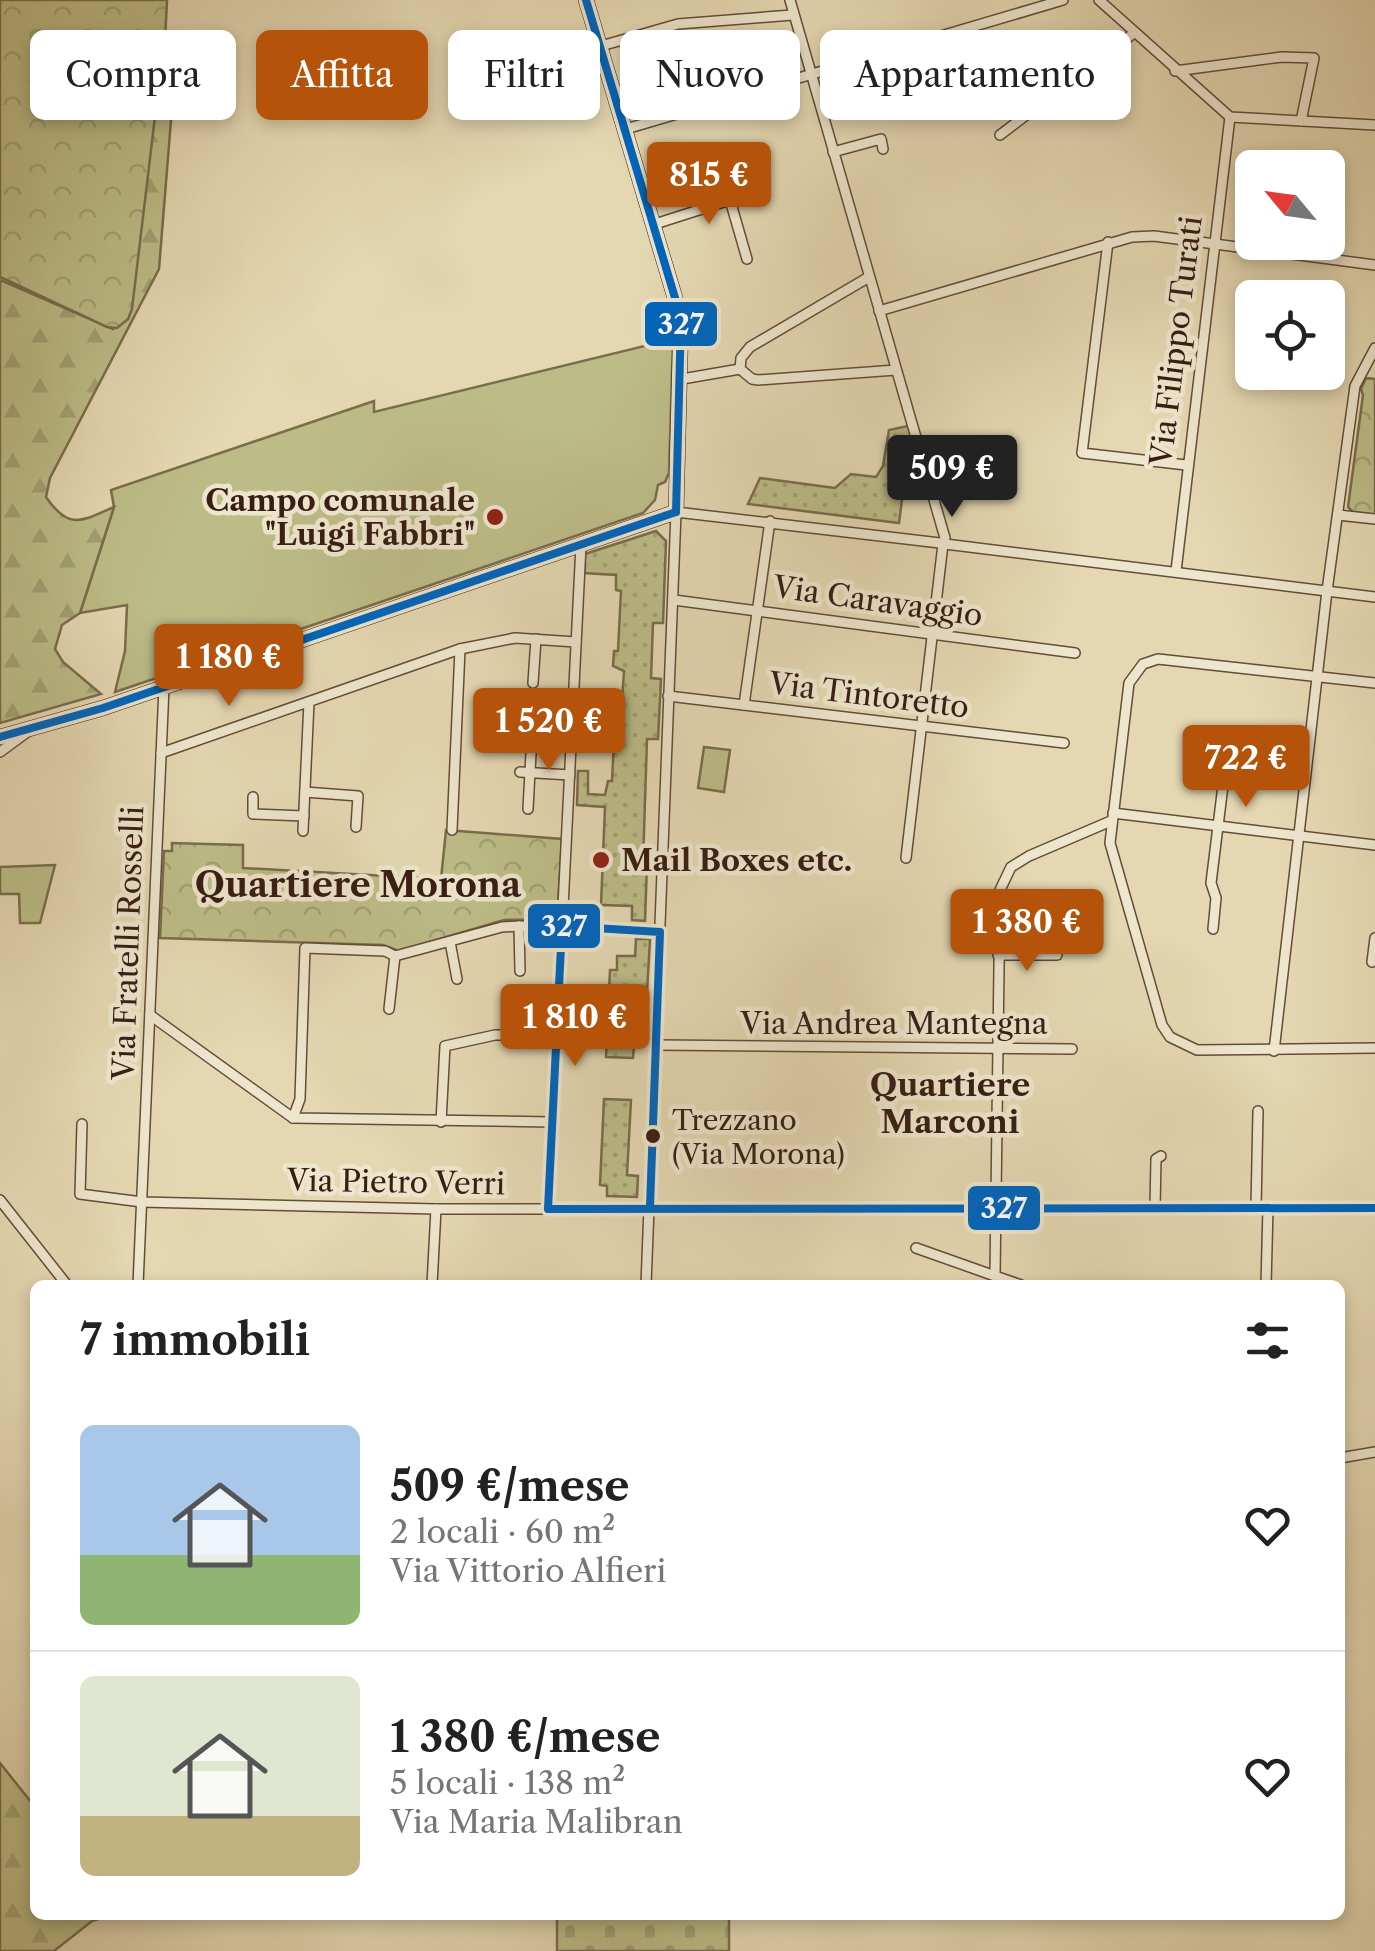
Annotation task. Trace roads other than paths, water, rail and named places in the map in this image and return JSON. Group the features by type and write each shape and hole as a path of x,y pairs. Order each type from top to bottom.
{"main road":[{"path":"586,0 595,30"},
{"path":"0,737 164,687 676,512 681,318 600,46"}],"street":[{"path":"790,0 943,542 906,858"},
{"path":"626,130 1063,0"},
{"path":"1099,0 1230,117 1375,125"},
{"path":"600,46 678,24 792,15"},
{"path":"1000,135 1134,32"},
{"path":"1175,71 1282,57 1314,58 1301,122"},
{"name":"Via Filippo Turati","path":"1176,566 1230,117"},
{"path":"832,152 881,140 883,150"},
{"path":"655,224 730,200 748,259"},
{"path":"878,311 1108,242 1154,236 1375,265"},
{"path":"1108,242 1082,453 1186,466"},
{"path":"740,370 741,358 750,347 869,277"},
{"path":"1274,1051 1327,591 1355,386 1375,348"},
{"path":"682,379 740,370 758,380 896,370"},
{"path":"646,1280 676,512 1176,566 1375,597"},
{"path":"1338,514 1375,519"},
{"path":"744,705 770,522"},
{"path":"548,1209 581,544"},
{"name":"Via Caravaggio","path":"674,600 1075,652"},
{"path":"161,753 460,649 515,638 576,642"},
{"path":"533,683 536,639"},
{"path":"452,830 460,649"},
{"path":"1375,684 1158,658 1142,664 1129,683 1110,843 1162,1025 1170,1037 1198,1050 1375,1048"},
{"name":"Via Fratelli Rosselli","path":"138,1280 164,687"},
{"name":"Via Tintoretto","path":"668,696 1064,743"},
{"path":"303,831 309,702"},
{"path":"0,752 30,729"},
{"path":"528,809 525,773 532,735"},
{"path":"1213,929 1216,898 1210,883 1227,753"},
{"path":"525,773 570,775"},
{"path":"305,792 358,796 356,827"},
{"path":"254,797 253,814 304,816"},
{"path":"996,1276 1000,890 1011,867 1112,817 1375,845"},
{"path":"292,1118 300,1099 305,948 385,951 395,956 519,926 660,932"},
{"path":"519,926 520,971"},
{"path":"1372,962 1375,938"},
{"path":"450,942 457,979"},
{"path":"998,954 1057,955"},
{"path":"389,1010 395,956"},
{"path":"150,1015 292,1118 552,1122"},
{"path":"441,1122 445,1046 495,1035 557,1035"},
{"name":"Via Andrea Mantegna","path":"656,1045 1072,1049"},
{"path":"1256,1208 1258,1110"},
{"path":"82,1124 80,1194 142,1202"},
{"path":"1155,1207 1156,1159 1162,1156"},
{"path":"0,1200 63,1280"},
{"name":"Via Pietro Verri","path":"142,1202 436,1209 1375,1208"},
{"path":"1266,1280 1268,1208"},
{"path":"432,1280 436,1209"},
{"path":"916,1248 1007,1280"},
{"path":"1345,1457 1375,1452"}],"place":[{"name":"Campo comunale \"Luigi Fabbri\"","path":"495,517"},
{"name":"Mail Boxes etc.","path":"601,860"},
{"name":"Trezzano (Via Morona)","path":"653,1136"}],"district":[{"name":"Quartiere Morona","path":"358,884"},
{"name":"Quartiere Marconi","path":"950,1102"}]}
